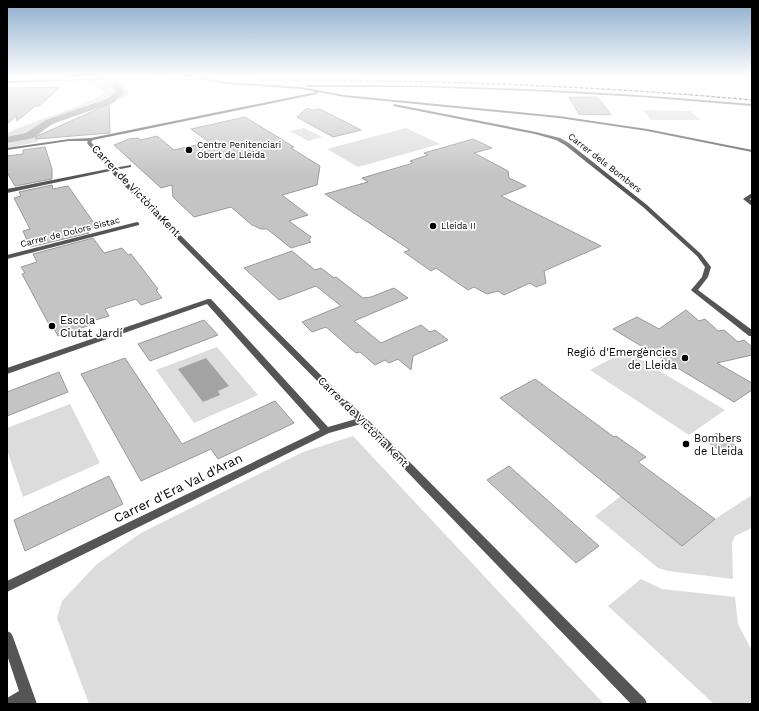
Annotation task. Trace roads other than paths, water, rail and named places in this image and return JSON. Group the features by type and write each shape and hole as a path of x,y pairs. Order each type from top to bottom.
{"street":[{"path":"7,149 69,140 91,139 232,110"},
{"name":"Carrer dels Bombers","path":"419,110 536,133 558,139 567,144 644,206 699,255 708,267 706,277 694,290 752,334"},
{"path":"490,110 566,118 647,130 752,151"},
{"name":"Carrer de Victòria Kent","path":"91,139 89,142 112,170 343,402 363,420 640,704"},
{"path":"7,191 129,166"},
{"path":"752,195 746,199 752,204"},
{"name":"Carrer de Dolors Sistac","path":"7,257 137,224"},
{"path":"7,371 208,302 326,431"},
{"name":"Carrer d'Era Val d'Aran","path":"7,587 326,431 363,420"},
{"path":"7,637 28,699 10,704"}],"waterway":[{"path":"7,140 29,136 49,122 83,110"}],"place":[{"name":"Centre Penitenciari Obert de Lleida","path":"189,150"},
{"name":"Lleida II","path":"433,226"},
{"name":"Escola Ciutat Jardí","path":"52,326"},
{"name":"Regió d'Emergències de Lleida","path":"685,358"},
{"name":"Bombers de Lleida","path":"686,444"}]}
